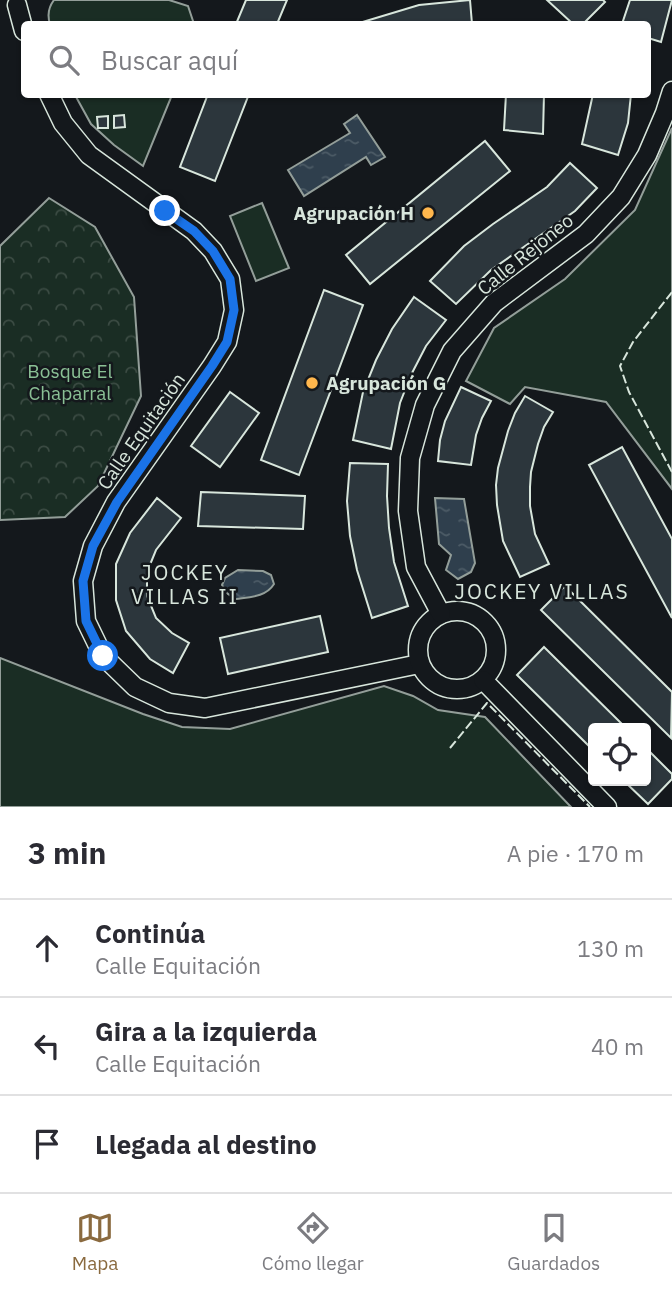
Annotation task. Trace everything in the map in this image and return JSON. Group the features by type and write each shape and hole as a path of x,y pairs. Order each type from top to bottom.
{"street":[{"path":"14,4 21,23"},
{"name":"Calle Rejoneo","path":"441,614 416,567 408,511 410,458 425,405 452,351 494,303 586,234 621,197 647,155 672,91"},
{"name":"Calle Equitación","path":"51,98 62,123 89,155 194,231 213,251 230,279 234,310 227,342 117,502 93,546 83,581 86,621 103,656 135,687 169,703 205,708 419,664"},
{"path":"466,612 486,624 493,635 496,647 491,670 483,680 472,687 460,690 435,683 419,664 418,640 423,629 441,614 466,612"},
{"path":"483,680 607,807"}],"green space":[{"path":"54,0 169,0 188,6 193,21 50,21 50,6"},
{"path":"77,98 171,98 143,166 91,124"},
{"path":"672,128 672,489 606,402 525,387 510,404 466,381 494,328 565,279 635,210"},
{"name":"Bosque El Chaparral","path":"49,198 95,227 134,297 141,396 98,486 65,517 0,520 0,246"},
{"path":"262,203 289,268 256,281 230,216"},
{"path":"0,658 182,727 230,729 384,686 413,696 438,710 485,717 571,807 0,807"}],"water":[{"path":"357,115 385,157 371,165 366,157 304,196 288,170 350,133 344,124"},
{"path":"435,498 464,499 475,563 471,572 458,579 446,570 451,555 439,544"},
{"path":"238,570 263,571 271,575 274,584 262,594 236,599 228,594 222,585 225,578"}],"building":[{"path":"246,0 287,0 278,21 237,21"},
{"path":"470,0 472,21 366,21 419,5"},
{"path":"547,0 605,2 586,21 570,21"},
{"path":"630,0 672,0 661,42 651,39 651,21 623,21"},
{"path":"206,98 247,98 215,181 180,167"},
{"path":"506,98 544,98 543,134 504,130"},
{"path":"592,98 631,98 628,123 618,155 582,144"},
{"path":"124,115 125,127 114,128 114,116"},
{"path":"108,116 108,128 98,128 97,117"},
{"name":"Agrupación H","path":"485,141 510,171 370,284 346,255"},
{"path":"570,163 597,188 575,211 491,270 456,304 430,281 464,246 547,187"},
{"name":"Agrupación G","path":"324,290 363,305 299,475 261,460"},
{"path":"414,297 446,320 426,346 411,375 400,403 391,449 353,440 363,392 376,360 392,329"},
{"path":"461,387 491,401 476,435 471,465 438,461 445,421"},
{"path":"230,392 259,413 220,467 191,446"},
{"path":"525,396 553,412 538,444 530,487 535,534 549,564 520,577 503,541 496,485 508,431"},
{"path":"622,447 672,539 672,618 589,465"},
{"path":"350,463 388,464 389,528 394,562 408,606 372,618 350,536 347,501"},
{"path":"201,492 305,496 303,529 198,526"},
{"path":"157,498 181,518 156,550 147,572 147,596 156,618 172,633 189,643 173,673 150,659 126,631 116,600 116,564 130,533"},
{"path":"565,586 672,692 671,738 541,610"},
{"path":"320,616 328,652 228,674 220,638"},
{"path":"544,647 621,723 588,723 588,745 517,675"},
{"path":"651,753 672,774 672,779 648,804 629,786 651,786"}],"fence":[{"path":"672,292 633,342 620,366 629,392 672,472"},
{"path":"450,748 487,703 590,807"}],"place":[{"name":"Agrupación H","path":"428,213"},
{"name":"Agrupación G","path":"312,383"}],"district":[{"name":"JOCKEY VILLAS II","path":"185,585"},
{"name":"JOCKEY VILLAS","path":"542,592"}],"route":[{"path":"103,656 86,621 83,581 93,546 117,502 227,342 234,310 230,279 213,251 194,231 165,211"}]}
